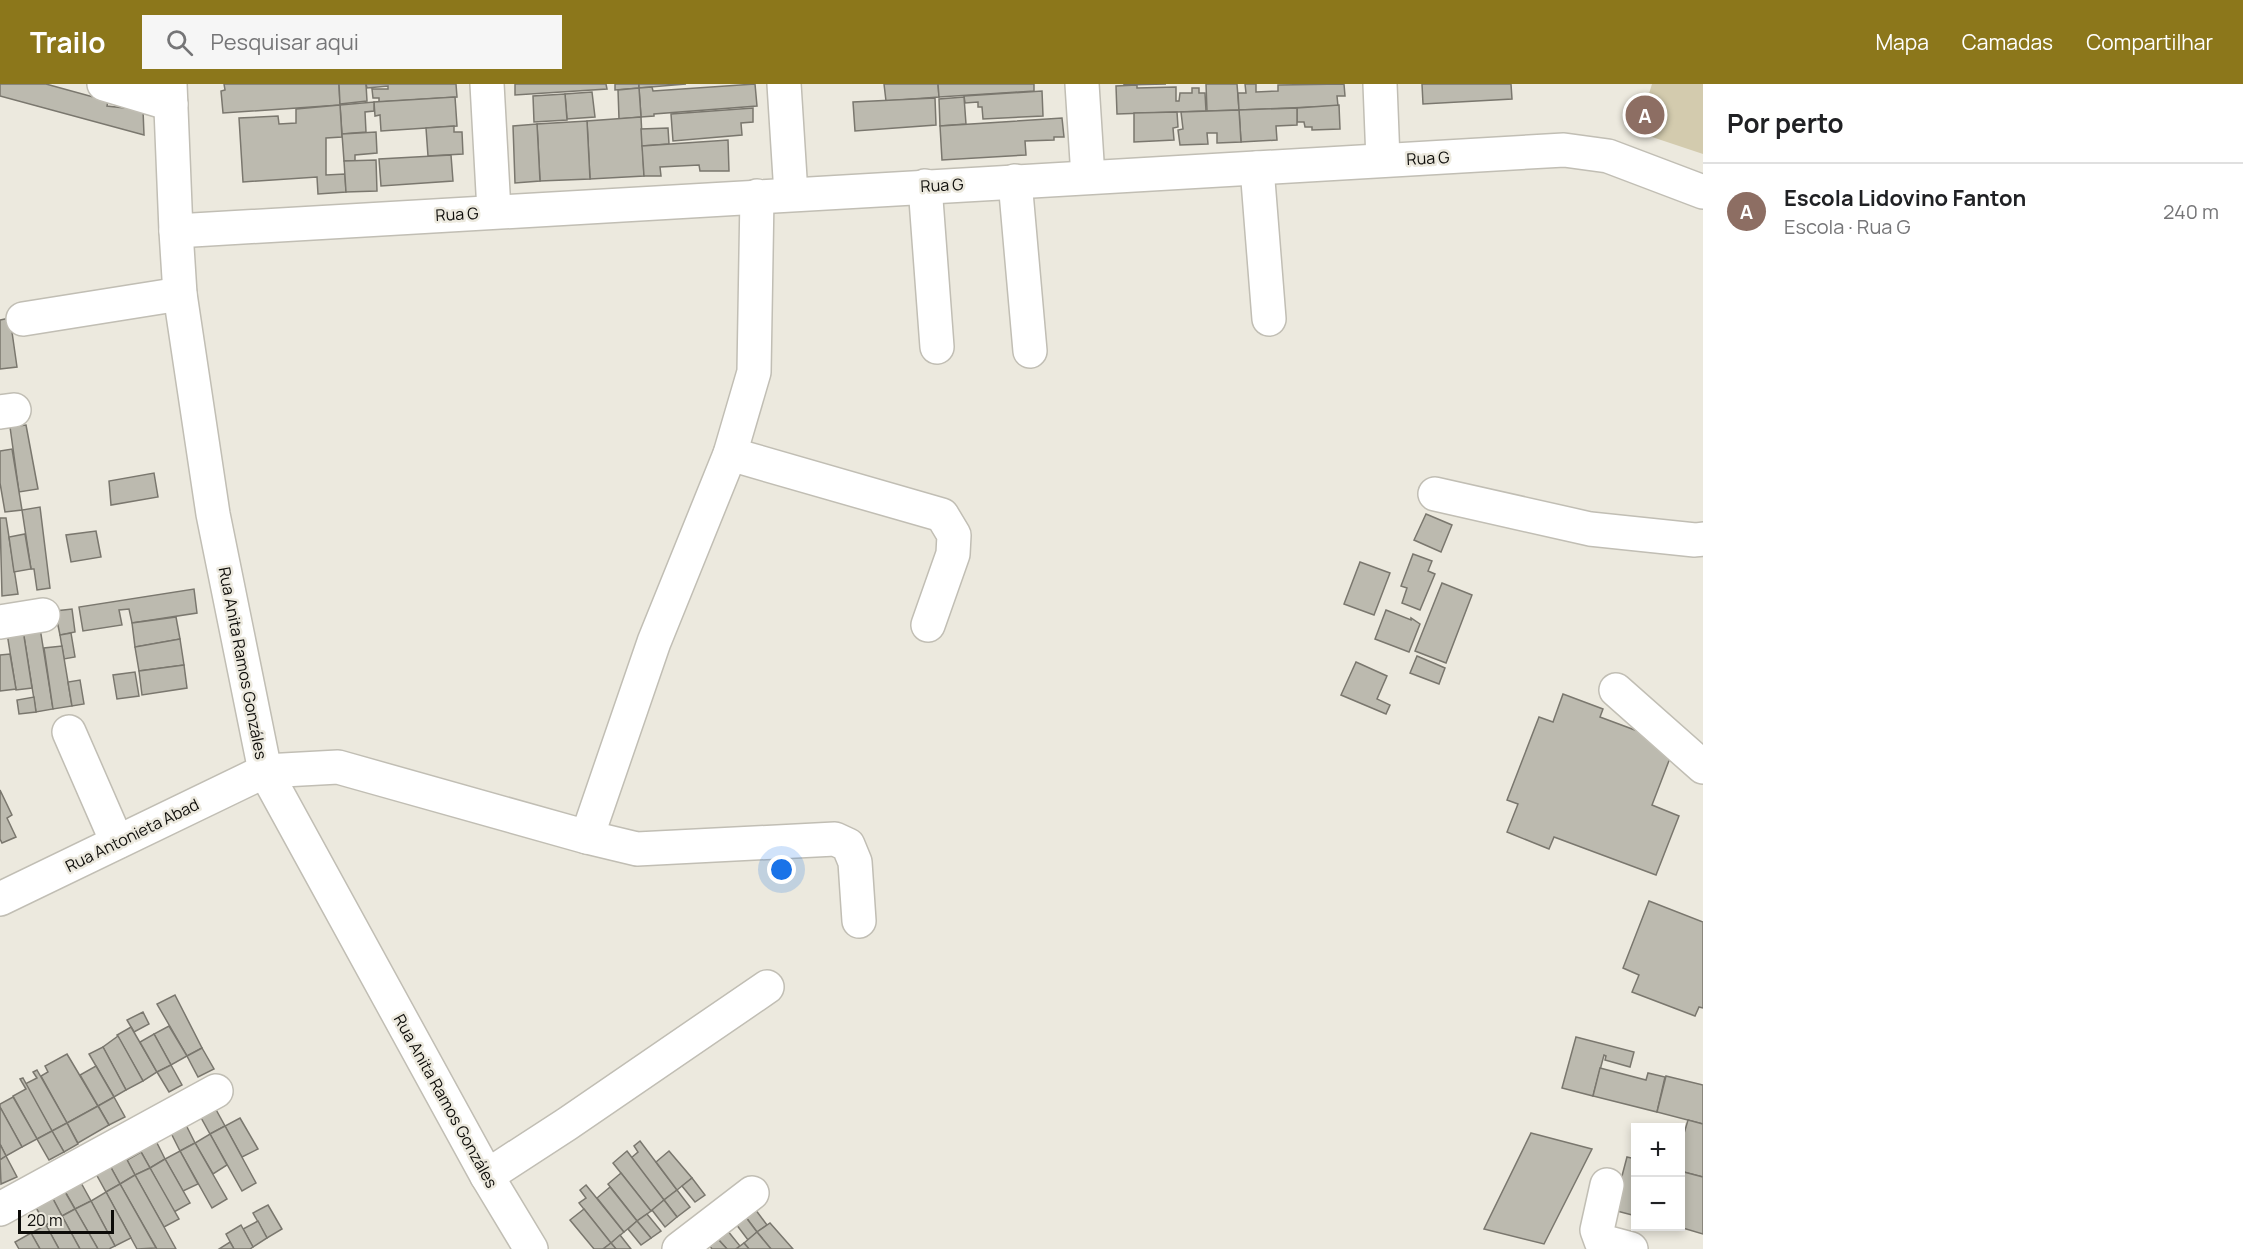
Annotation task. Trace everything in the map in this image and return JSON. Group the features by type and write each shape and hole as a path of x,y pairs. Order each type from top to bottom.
{"street":[{"path":"104,84 170,94"},
{"path":"487,84 494,211"},
{"path":"784,84 791,194"},
{"path":"1082,84 1088,177"},
{"path":"1380,84 1383,160"},
{"name":"Rua Anita Ramos Gonzáles","path":"170,94 180,294 213,514 264,771 487,1176 531,1249"},
{"name":"Rua G","path":"176,231 1564,150 1608,156 1703,192"},
{"path":"1257,168 1269,319"},
{"path":"1015,181 1030,351"},
{"path":"925,186 937,347"},
{"path":"587,837 654,642 730,454 754,372 757,196"},
{"path":"23,319 180,294"},
{"path":"730,454 942,515 954,535 953,555 928,625"},
{"path":"1435,494 1590,529 1703,539"},
{"path":"0,622 43,615"},
{"path":"1616,690 1703,767"},
{"path":"69,732 117,842"},
{"path":"264,771 338,766 587,837 637,849 835,839 848,845 855,862 859,921"},
{"name":"Rua Antonieta Abad","path":"0,898 264,771"},
{"path":"487,1176 767,987"},
{"path":"0,1209 216,1091"},
{"path":"1607,1185 1598,1230 1601,1240 1631,1249"},
{"path":"679,1249 752,1193"}],"shaded area":[{"path":"1652,84 1703,84 1703,154 1637,132"}],"building":[{"path":"0,84 46,84 108,101 107,106 143,110 144,135 0,96"},
{"path":"224,84 339,84 340,105 223,113 221,91 225,90"},
{"path":"339,84 366,84 367,101 340,104"},
{"path":"366,84 456,84 457,97 379,102 379,98 373,98 372,89 388,89 388,86 367,88"},
{"path":"515,84 606,84 607,89 515,95"},
{"path":"615,84 639,84 639,88 615,90"},
{"path":"639,84 686,84 639,88"},
{"path":"755,84 757,106 641,117 639,88 652,87 653,91"},
{"path":"884,84 938,84 939,97 886,101"},
{"path":"938,84 1034,84 1034,91 939,97"},
{"path":"1206,84 1237,84 1239,110 1207,111"},
{"path":"1245,84 1256,84 1256,92 1278,91 1278,85 1344,84 1345,96 1337,96 1338,106 1239,110 1238,93 1246,93"},
{"path":"1422,84 1511,84 1512,99 1423,104"},
{"path":"1137,85 1137,88 1176,87 1176,101 1179,101 1180,93 1192,93 1192,88 1199,88 1199,93 1205,93 1206,111 1117,114 1116,86"},
{"path":"639,88 641,117 619,119 618,90"},
{"path":"1042,91 1043,116 983,119 982,107 978,107 978,102 965,103 964,96"},
{"path":"592,92 595,117 567,119 565,94"},
{"path":"565,94 567,120 534,122 533,96"},
{"path":"455,97 457,126 381,131 380,115 375,116 374,102"},
{"path":"964,97 966,124 940,126 939,99"},
{"path":"935,98 936,125 855,131 853,102"},
{"path":"374,102 374,111 365,112 366,132 342,134 340,105"},
{"path":"340,105 342,137 326,138 326,175 345,174 346,192 318,194 317,177 243,182 239,118 278,116 279,124 296,123 296,109"},
{"path":"1339,105 1340,129 1312,130 1312,127 1305,127 1304,122 1297,122 1297,108"},
{"path":"753,108 753,122 741,123 742,135 673,141 671,114"},
{"path":"1297,108 1297,125 1276,126 1277,140 1241,142 1239,110"},
{"path":"1239,110 1241,142 1217,143 1217,133 1207,133 1208,144 1180,145 1178,130 1183,129 1181,112"},
{"path":"1177,112 1178,127 1173,128 1174,140 1134,142 1134,113"},
{"path":"641,117 644,176 590,179 587,121"},
{"path":"1062,118 1064,137 1054,137 1054,140 1025,141 1026,155 942,160 940,126"},
{"path":"587,121 590,179 540,181 537,124"},
{"path":"537,124 540,181 515,183 513,126"},
{"path":"454,126 454,132 462,132 463,154 428,156 426,128"},
{"path":"668,128 669,144 642,146 641,129"},
{"path":"376,132 377,153 355,155 355,161 344,161 342,134"},
{"path":"728,140 729,171 700,171 699,165 660,167 661,176 644,176 642,146"},
{"path":"451,155 453,181 381,186 379,159"},
{"path":"376,160 377,191 346,192 344,161"},
{"path":"10,318 17,367 0,369 0,320"},
{"path":"26,425 38,489 19,492 10,427"},
{"path":"12,449 22,510 5,512 0,483 0,451"},
{"path":"154,473 158,497 111,505 109,481"},
{"path":"40,507 50,588 37,590 34,569 31,569 22,510"},
{"path":"1426,514 1452,525 1441,552 1414,540"},
{"path":"0,518 6,518 18,594 2,596"},
{"path":"96,531 101,557 71,562 66,535"},
{"path":"25,534 31,569 14,572 9,537"},
{"path":"1413,554 1432,561 1428,571 1435,574 1420,610 1402,603 1407,588 1401,586"},
{"path":"1360,562 1390,573 1374,615 1344,604"},
{"path":"1442,583 1472,595 1446,663 1415,651"},
{"path":"194,589 197,613 132,623 129,609 119,610 122,625 83,631 79,607"},
{"path":"72,609 75,632 60,635 55,611"},
{"path":"1386,610 1411,620 1411,618 1420,624 1409,652 1375,639"},
{"path":"176,617 180,639 135,647 132,623"},
{"path":"40,628 53,709 36,712 23,630"},
{"path":"23,630 32,688 16,690 7,633"},
{"path":"71,633 75,657 64,659 60,635"},
{"path":"180,639 184,665 139,671 135,647"},
{"path":"62,646 72,706 53,709 44,648"},
{"path":"10,654 16,689 0,691 0,655"},
{"path":"1417,656 1445,668 1439,684 1410,673"},
{"path":"1356,662 1387,676 1377,699 1390,705 1386,714 1341,695"},
{"path":"184,665 187,688 142,695 139,671"},
{"path":"135,672 139,696 117,699 113,675"},
{"path":"80,680 84,704 72,706 68,682"},
{"path":"1563,694 1603,709 1600,717 1675,745 1652,805 1679,816 1656,875 1554,837 1549,849 1507,832 1518,804 1507,800 1539,717 1553,722"},
{"path":"34,697 36,712 19,714 17,700"},
{"path":"0,790 12,815 7,818 16,837 2,843 0,839"},
{"path":"1649,901 1703,922 1703,1008 1699,1007 1695,1016 1632,992 1639,975 1623,968"},
{"path":"175,995 202,1048 187,1056 157,1004"},
{"path":"143,1012 149,1024 134,1032 127,1020"},
{"path":"169,1026 187,1056 171,1065 154,1034"},
{"path":"131,1027 157,1072 143,1081 117,1035"},
{"path":"154,1034 171,1065 157,1072 140,1042"},
{"path":"118,1036 143,1081 126,1090 103,1047"},
{"path":"1576,1037 1634,1052 1630,1067 1605,1060 1604,1055 1593,1096 1562,1088"},
{"path":"103,1047 126,1090 114,1097 89,1054"},
{"path":"202,1048 214,1069 198,1077 187,1056"},
{"path":"67,1054 98,1106 67,1123 41,1076 48,1072 45,1066"},
{"path":"171,1065 182,1085 169,1092 157,1072"},
{"path":"96,1066 114,1097 98,1106 80,1075"},
{"path":"1600,1068 1646,1080 1648,1073 1665,1077 1657,1112 1593,1096"},
{"path":"37,1070 67,1123 52,1131 25,1084 37,1078 33,1072"},
{"path":"1666,1076 1703,1085 1703,1124 1657,1112"},
{"path":"23,1078 52,1131 37,1139 13,1096 26,1089 20,1079"},
{"path":"13,1097 37,1139 22,1147 0,1107 0,1104"},
{"path":"114,1097 125,1117 109,1125 98,1106"},
{"path":"98,1106 109,1125 78,1143 67,1123"},
{"path":"214,1106 225,1126 210,1134 199,1114"},
{"path":"0,1107 22,1147 6,1156 0,1144"},
{"path":"240,1118 258,1149 242,1157 225,1126"},
{"path":"1688,1120 1703,1124 1703,1177 1685,1172 1685,1130"},
{"path":"67,1123 78,1144 64,1152 52,1131"},
{"path":"185,1123 195,1143 180,1151 170,1131"},
{"path":"225,1126 256,1183 242,1191 210,1134"},
{"path":"52,1131 64,1152 49,1160 37,1139"},
{"path":"1531,1133 1592,1149 1544,1244 1484,1229"},
{"path":"210,1134 227,1165 213,1174 195,1143"},
{"path":"155,1139 165,1159 150,1168 139,1148"},
{"path":"640,1141 677,1190 664,1200 631,1158 638,1152 634,1146"},
{"path":"195,1143 227,1199 212,1208 180,1151"},
{"path":"0,1144 6,1156 0,1160"},
{"path":"180,1151 198,1184 183,1191 165,1159"},
{"path":"627,1151 664,1200 651,1211 613,1163"},
{"path":"669,1151 692,1178 677,1190 656,1162"},
{"path":"141,1152 150,1168 135,1175 127,1160"},
{"path":"6,1156 17,1177 1,1184 0,1160"},
{"path":"125,1156 135,1175 120,1184 109,1164"},
{"path":"1627,1157 1631,1158 1631,1215 1613,1210"},
{"path":"165,1159 190,1203 174,1212 150,1168"},
{"path":"109,1164 120,1184 106,1192 95,1172"},
{"path":"150,1168 179,1219 164,1227 135,1175"},
{"path":"1685,1172 1703,1177 1703,1234 1685,1229"},
{"path":"621,1173 651,1211 637,1221 608,1184"},
{"path":"135,1175 176,1249 157,1249 120,1184"},
{"path":"692,1178 705,1195 695,1202 682,1186"},
{"path":"80,1181 91,1201 75,1209 64,1190"},
{"path":"120,1184 156,1248 137,1249 106,1192"},
{"path":"586,1185 624,1232 611,1243 579,1203 586,1198 580,1190"},
{"path":"610,1187 637,1221 624,1232 597,1198"},
{"path":"64,1190 75,1209 62,1216 52,1197"},
{"path":"677,1190 690,1207 677,1217 664,1200"},
{"path":"106,1192 131,1238 115,1246 91,1201"},
{"path":"52,1197 62,1216 46,1225 35,1206"},
{"path":"664,1200 677,1217 665,1227 652,1210"},
{"path":"91,1201 115,1246 109,1249 98,1249 75,1209"},
{"path":"268,1205 282,1229 267,1238 253,1213"},
{"path":"75,1209 98,1249 80,1249 62,1216"},
{"path":"584,1209 611,1243 603,1249 594,1249 570,1220"},
{"path":"755,1209 767,1225 757,1232 745,1216"},
{"path":"647,1214 661,1231 651,1238 637,1221"},
{"path":"62,1216 80,1249 59,1249 46,1225"},
{"path":"745,1216 757,1232 748,1240 736,1224"},
{"path":"258,1221 267,1238 253,1247 243,1229"},
{"path":"637,1221 651,1238 641,1245 628,1229"},
{"path":"770,1223 793,1249 771,1249 757,1232"},
{"path":"46,1225 59,1249 40,1249 31,1233"},
{"path":"241,1225 253,1247 250,1249 234,1249 226,1234"},
{"path":"727,1230 740,1246 736,1249 727,1249 717,1238"},
{"path":"757,1232 771,1249 749,1249 744,1243"},
{"path":"31,1233 40,1249 19,1249 15,1242"},
{"path":"620,1235 631,1249 616,1249 611,1243"},
{"path":"717,1238 727,1249 712,1249 708,1244"},
{"path":"230,1242 234,1249 219,1249"},
{"path":"611,1243 616,1249 603,1249"},
{"path":"744,1243 749,1249 736,1249"}],"place":[{"name":"Escola Lidovino Fanton","path":"1645,115"}]}
